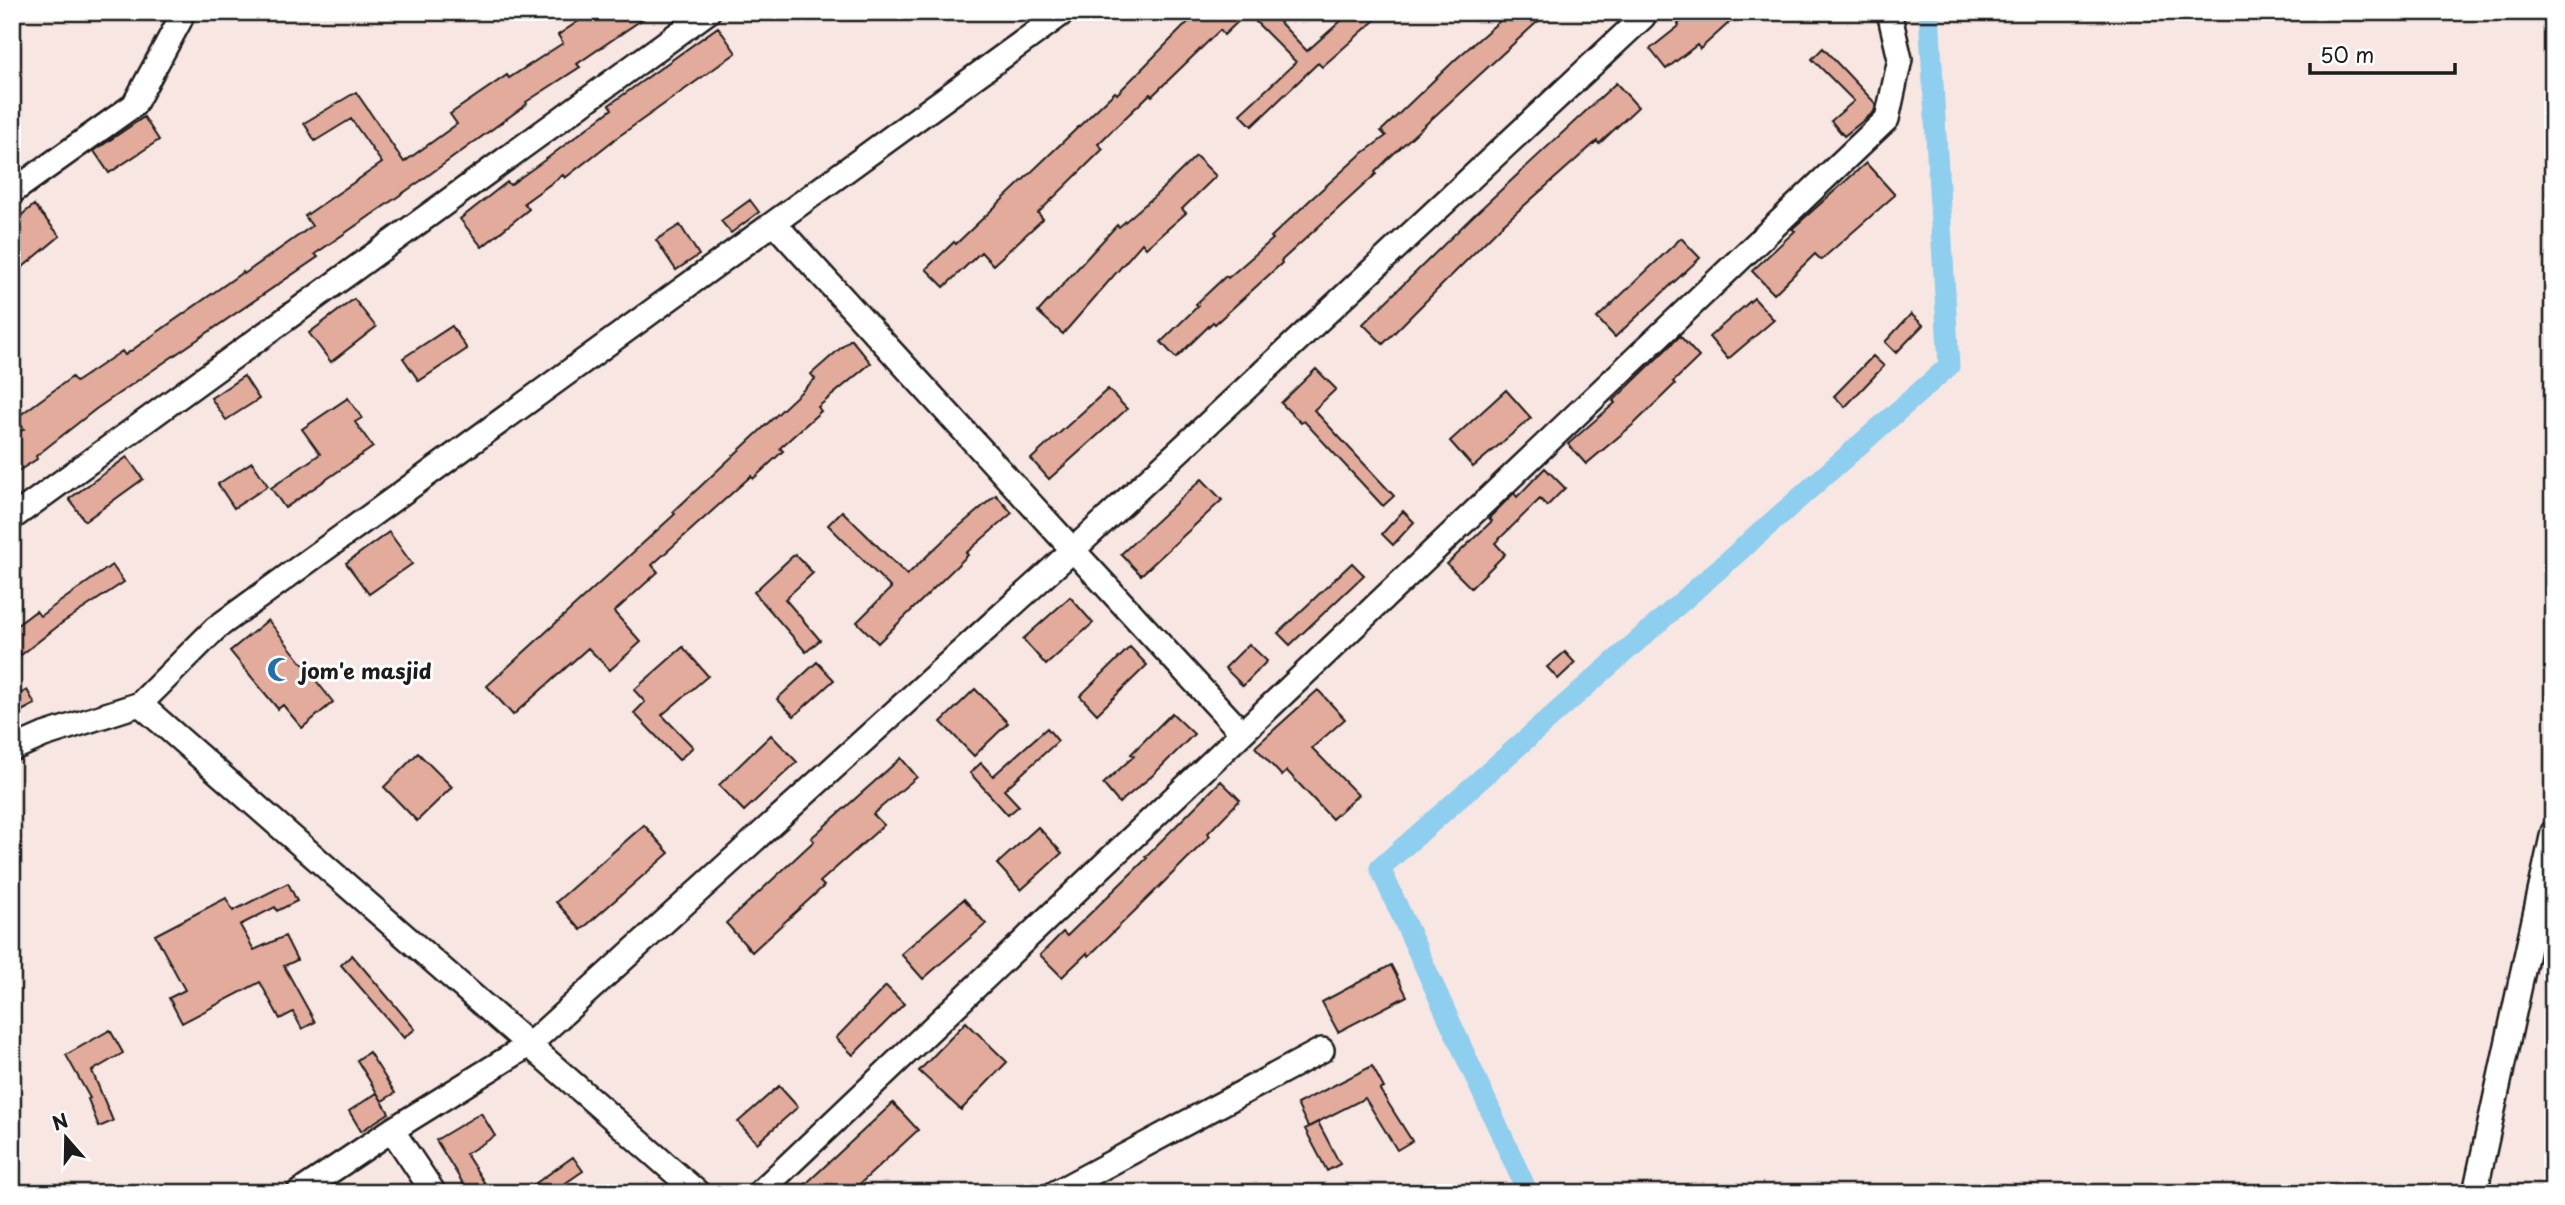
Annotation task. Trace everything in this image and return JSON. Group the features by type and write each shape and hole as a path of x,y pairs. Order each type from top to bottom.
{"street":[{"path":"12,518 708,12"},
{"path":"12,749 44,735 140,704 216,628 1064,12"},
{"path":"759,1193 1887,119 1900,60 1889,12"},
{"path":"298,1193 392,1130 529,1045 1073,550 1643,14"},
{"path":"12,192 134,105 180,20"},
{"path":"774,223 1242,733"},
{"path":"140,704 698,1193"},
{"path":"2475,1193 2553,832"},
{"path":"1055,1193 1322,1050"},
{"path":"392,1130 434,1193"}],"building":[{"path":"592,12 653,12 577,64 580,67 526,102 527,104 419,182 315,254 318,257 96,409 36,456 37,459 12,475 12,436 24,429 16,418 72,377 76,382 122,351 125,355 243,272 244,274 312,226 305,216 382,163 351,119 315,141 304,123 356,92 404,162 457,124 450,114 507,75 509,78 563,43 558,35"},
{"path":"1198,12 1270,12 1307,51 1351,12 1384,12 1322,67 1318,63 1252,126 1240,114 1296,62 1247,13 1224,35 1220,30 1098,144 1103,149 1038,213 1043,219 993,265 981,252 944,287 926,269 954,242 956,244 1115,92 1117,94"},
{"path":"1510,12 1548,12 1389,158 1376,174 1281,261 1282,263 1215,324 1213,322 1176,358 1161,342 1198,306 1196,304 1273,239 1271,237 1359,156 1386,136 1381,131"},
{"path":"1691,12 1741,12 1700,49 1697,45 1666,69 1650,49 1679,26"},
{"path":"718,27 736,53 565,178 563,175 524,203 529,209 482,247 460,219 507,182 510,185 549,157 612,109 609,105"},
{"path":"1823,48 1876,104 1874,112 1844,136 1831,121 1854,101 1812,59"},
{"path":"1616,83 1638,107 1599,144 1597,141 1500,227 1383,344 1363,324 1473,216"},
{"path":"144,117 159,140 109,173 94,151"},
{"path":"1196,156 1216,176 1182,209 1186,213 1146,248 1142,243 1063,334 1038,312 1117,225 1119,227 1156,195"},
{"path":"1866,163 1895,195 1821,260 1815,254 1774,294 1752,271 1795,231 1792,229"},
{"path":"750,200 759,212 731,233 721,221"},
{"path":"34,205 60,236 12,276 12,223"},
{"path":"680,225 699,255 676,270 656,240"},
{"path":"1681,238 1700,258 1615,337 1597,318"},
{"path":"1754,298 1774,320 1728,359 1709,337"},
{"path":"354,299 376,327 331,362 309,333"},
{"path":"1911,314 1923,325 1896,353 1885,342"},
{"path":"452,326 467,349 419,381 403,358"},
{"path":"1680,336 1699,357 1635,423 1586,464 1568,444 1615,403 1613,401"},
{"path":"851,339 871,363 818,407 821,411 780,448 783,451 753,479 751,476 652,565 658,572 614,612 641,642 610,670 588,648 513,715 487,686 675,514 673,512 815,379 811,374"},
{"path":"1873,356 1884,366 1845,407 1834,396"},
{"path":"1316,369 1336,389 1314,410 1394,496 1383,506 1304,421 1301,423 1281,403"},
{"path":"244,376 259,399 226,420 211,398"},
{"path":"1108,389 1127,409 1049,479 1031,459"},
{"path":"1506,390 1531,418 1473,467 1450,441"},
{"path":"348,398 362,418 355,422 373,447 285,508 271,488 320,454 302,429"},
{"path":"127,457 143,479 85,521 69,499"},
{"path":"252,462 268,486 234,508 218,484"},
{"path":"1545,468 1565,488 1547,506 1540,499 1495,543 1505,554 1471,588 1447,564 1492,521 1489,518 1514,493 1517,497"},
{"path":"1202,479 1222,500 1141,575 1121,554"},
{"path":"996,495 1012,513 966,553 968,555 878,643 857,622 891,588 828,525 842,511 907,575"},
{"path":"1403,511 1414,522 1393,545 1382,534"},
{"path":"389,532 412,564 369,594 346,563"},
{"path":"795,554 813,573 785,599 820,640 806,652 754,592"},
{"path":"1352,563 1364,575 1290,645 1278,633"},
{"path":"112,565 124,582 62,623 21,655 12,643 12,629 36,611 40,616"},
{"path":"1070,597 1093,623 1046,665 1023,639"},
{"path":"268,620 333,702 302,728 283,705 278,709 230,651"},
{"path":"1249,644 1267,661 1243,686 1225,668"},
{"path":"683,647 708,676 662,715 693,747 679,760 634,713 645,702 634,690"},
{"path":"1130,647 1147,665 1097,714 1080,696"},
{"path":"1565,652 1575,663 1558,679 1547,667"},
{"path":"817,662 834,680 794,716 777,699"},
{"path":"975,689 1008,723 974,756 941,722"},
{"path":"27,690 35,704 12,716 12,698"},
{"path":"1318,690 1345,719 1312,748 1358,795 1332,819 1287,771 1282,776 1255,747"},
{"path":"1172,713 1194,734 1153,775 1119,803 1103,784 1134,756 1131,754"},
{"path":"1047,728 1058,741 1004,790 1019,806 1008,815 970,773 981,763 993,776"},
{"path":"771,735 797,762 744,811 719,785"},
{"path":"418,753 452,787 417,821 384,787"},
{"path":"901,758 917,777 873,814 884,825 820,882 824,886 752,952 726,923 814,841 811,838"},
{"path":"1221,781 1240,800 1208,833 1210,836 1163,883 1089,956 1087,953 1062,977 1040,955 1063,932 1067,936"},
{"path":"644,825 669,853 581,930 556,902"},
{"path":"1038,827 1062,853 1021,890 997,864"},
{"path":"288,883 297,901 277,911 275,907 240,925 254,950 285,936 297,960 284,966 315,1022 302,1029 293,1012 280,1019 260,982 182,1023 169,998 185,990 155,935 226,898 233,911"},
{"path":"964,899 986,924 923,979 901,954"},
{"path":"352,955 415,1029 404,1038 341,965"},
{"path":"1391,965 1407,996 1338,1032 1322,1002"},
{"path":"886,986 904,1004 853,1055 836,1038"},
{"path":"966,1022 1007,1062 961,1110 919,1071"},
{"path":"110,1030 123,1053 92,1071 113,1121 99,1127 88,1099 90,1098 66,1055"},
{"path":"369,1052 395,1093 382,1101 357,1060"},
{"path":"1372,1066 1384,1088 1380,1090 1412,1141 1397,1150 1365,1098 1308,1127 1297,1104"},
{"path":"779,1086 798,1107 757,1143 738,1122"},
{"path":"377,1093 389,1113 361,1131 349,1111"},
{"path":"893,1103 918,1130 850,1193 796,1193"},
{"path":"481,1113 495,1136 466,1154 491,1193 469,1193 436,1140"},
{"path":"1318,1122 1340,1164 1327,1171 1305,1129"},
{"path":"573,1157 583,1171 551,1193 522,1193"}],"waterway":[{"path":"1528,1193 1380,868 1949,366 1929,12"}],"place":[{"name":"jom'e masjid","path":"280,670"}]}
